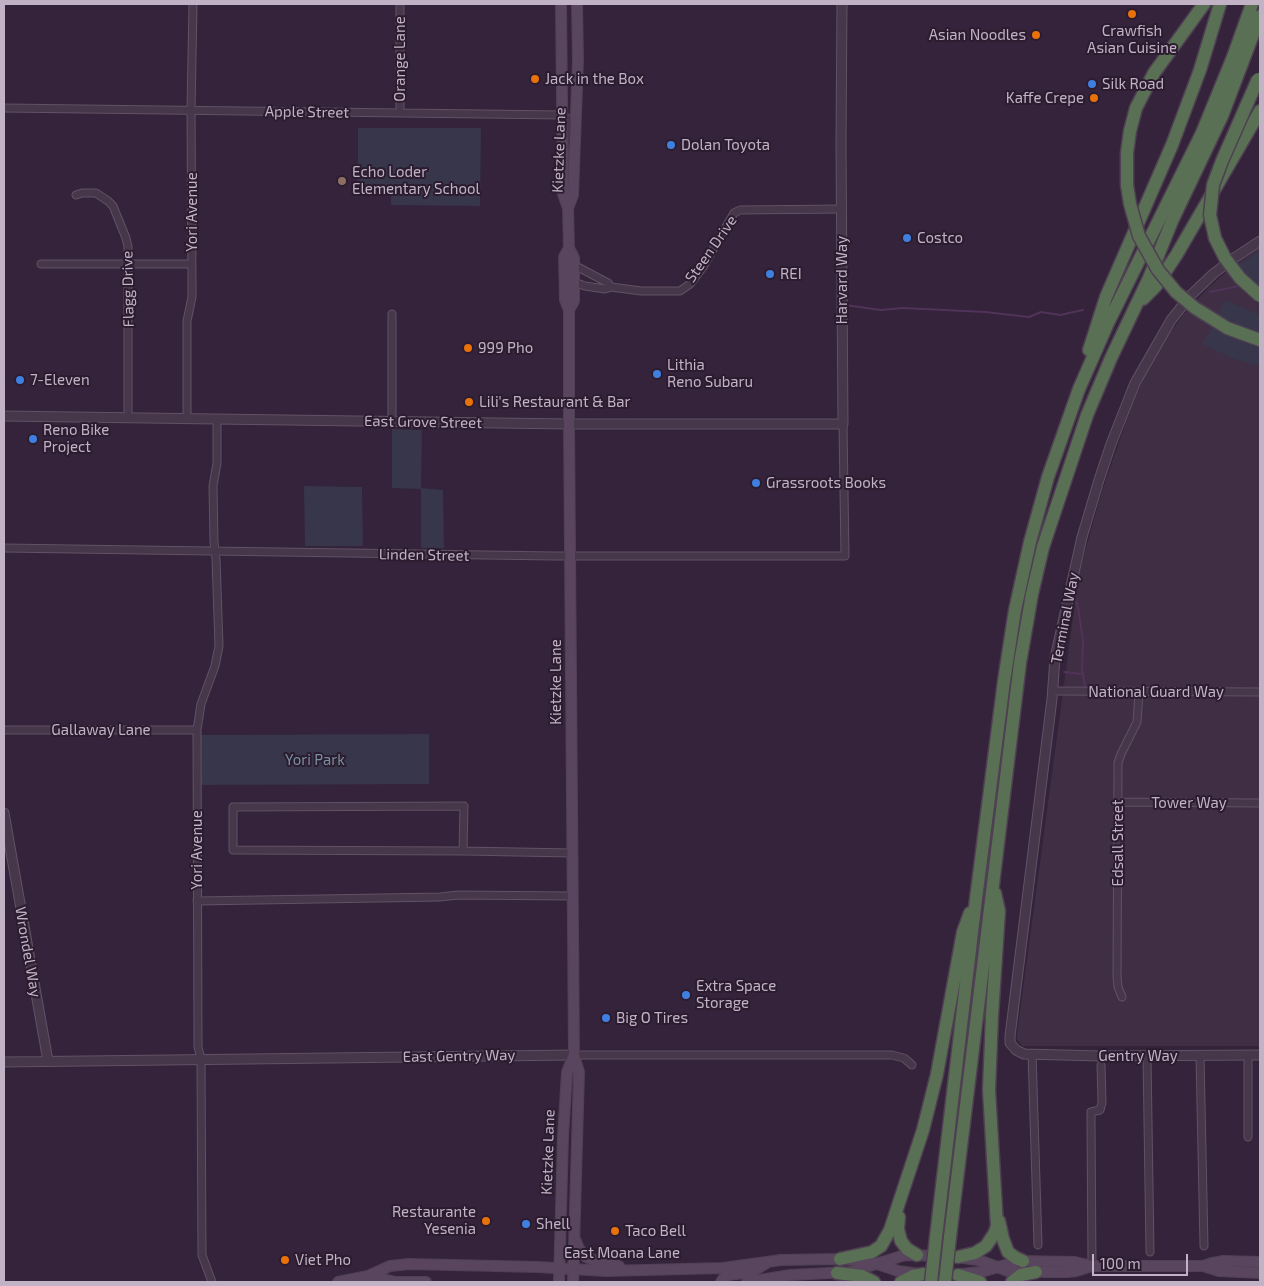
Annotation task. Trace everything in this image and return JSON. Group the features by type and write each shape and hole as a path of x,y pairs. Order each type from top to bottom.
{"highway":[{"path":"1204,4 1154,74 1136,108 1127,152 1127,185 1130,204 1139,236 1158,270 1176,292 1195,308 1227,328 1260,340"},
{"path":"1079,389 1092,339 1106,298 1172,145 1200,70 1220,4"},
{"path":"901,1282 913,1276 927,1278 936,1237 1004,681 1015,610 1028,550 1060,439 1079,389 1108,323 1202,133 1228,71 1252,4"},
{"path":"945,1282 1020,663 1032,594 1043,547 1087,415 1172,221 1222,116 1260,16"},
{"path":"1259,75 1213,185 1210,215 1215,238 1225,258 1240,278 1260,296"},
{"path":"1136,306 1156,286 1177,254 1260,111"},
{"path":"958,1257 975,1253 986,1246 996,1226 989,1090 999,910 993,886"},
{"path":"840,1259 866,1254 881,1246 890,1230 927,1115 937,1074 963,932 976,899"},
{"path":"903,1190 898,1219 899,1235 907,1249 917,1255"},
{"path":"996,1210 1006,1246 1012,1256 1023,1261"},
{"path":"1012,1282 1021,1275 1036,1272"},
{"path":"837,1274 862,1276 874,1282"},
{"path":"958,1274 980,1282"}],"main road":[{"name":"Kietzke Lane","path":"561,4 563,194 568,208 568,248 574,258 569,265 564,300 570,310"},
{"name":"Kietzke Lane","path":"568,208 573,195 578,68 577,4"},
{"name":"Kietzke Lane","path":"569,265 574,283 574,301 570,310 572,896 574,1055 579,1072 573,1282"},
{"name":"Kietzke Lane","path":"559,1282 567,1072 574,1055"},
{"path":"575,1238 582,1253 591,1259 636,1270"},
{"name":"East Moana Lane","path":"747,1282 791,1275 850,1272 897,1257 917,1255 978,1260 1008,1271 1076,1271 1092,1266"},
{"name":"East Moana Lane","path":"338,1282 368,1276 390,1266 409,1264 636,1270 723,1268 770,1261 840,1259 877,1263 927,1278 974,1273 1023,1261 1075,1262 1092,1266 1203,1266 1218,1262 1257,1261"},
{"path":"721,1282 728,1275 752,1272 770,1261"},
{"name":"East Moana Lane","path":"1203,1266 1219,1271 1260,1273"},
{"path":"1219,1271 1260,1280"},
{"name":"East Moana Lane","path":"368,1276 396,1282 426,1282"}],"street":[{"name":"Yori Avenue","path":"187,419 187,329 192,297 191,110 193,4"},
{"name":"Orange Lane","path":"400,4 400,114"},
{"name":"Harvard Way","path":"842,4 845,556"},
{"name":"Apple Street","path":"4,108 562,115"},
{"path":"562,115 567,118 574,160"},
{"name":"Flagg Drive","path":"76,195 96,193 103,196 113,206 126,238 128,264 128,418"},
{"name":"Steen Drive","path":"574,283 605,289 611,287 641,291 680,290 690,284 699,273 734,213 742,210 842,209"},
{"name":"Terminal Way","path":"1016,1050 1010,1043 1010,1036 1056,658 1082,537 1110,444 1135,383 1170,320 1191,295 1213,274 1260,242"},
{"path":"41,264 192,264"},
{"name":"Steen Drive","path":"569,265 608,283 611,287"},
{"path":"392,314 392,422"},
{"name":"East Grove Street","path":"4,416 570,424 843,424"},
{"name":"Yori Avenue","path":"212,1282 202,1255 201,1059 198,1047 197,730 202,704 215,666 219,646 213,486 217,463 218,419"},
{"name":"Linden Street","path":"4,548 571,556 845,556"},
{"name":"National Guard Way","path":"1053,691 1260,692"},
{"name":"Edsall Street","path":"1122,997 1118,987 1117,976 1118,763 1137,722 1139,692"},
{"name":"Gallaway Lane","path":"4,730 197,730"},
{"name":"Tower Way","path":"1118,802 1260,803"},
{"path":"463,850 464,806 233,807 233,850 463,850 572,853"},
{"name":"Wrondel Way","path":"4,813 48,1061"},
{"path":"197,901 458,895 572,896"},
{"name":"Gentry Way","path":"1016,1050 1021,1053 1032,1054 1260,1055"},
{"path":"1032,1054 1038,1245"},
{"name":"East Gentry Way","path":"4,1062 574,1055 892,1055 904,1058 912,1065"},
{"path":"1248,1055 1248,1137"},
{"path":"1147,1056 1150,1252"},
{"path":"1200,1056 1204,1246"},
{"path":"1092,1266 1091,1112 1100,1110 1102,1103 1101,1065"}],"shaded area":[{"path":"1260,247 1260,1046 1022,1046 1017,1039 1017,1034 1079,573 1102,491 1132,405 1145,374 1160,347 1183,315 1208,288 1238,262"}],"green space":[{"path":"358,128 481,128 480,206 391,205 391,192 387,189 358,189"},
{"path":"1260,250 1260,291 1235,268"},
{"path":"1225,300 1260,315 1260,334 1216,317"},
{"path":"1213,326 1260,346 1260,366 1234,359 1202,344"},
{"path":"392,429 422,430 421,488 443,490 444,548 421,548 421,489 392,488"},
{"path":"304,486 362,487 363,546 305,546"},
{"name":"Yori Park","path":"429,734 429,784 200,785 200,735"}],"waterway":[{"path":"1254,284 1260,284"},
{"path":"1210,292 1239,286"},
{"path":"845,305 881,310 903,308 985,312 1029,317 1041,312 1060,315 1083,310"},
{"path":"1073,593 1078,607 1083,641 1082,668 1085,687"},
{"path":"1064,672 1083,674"}],"place":[{"name":"Crawfish Asian Cuisine","path":"1132,14"},
{"name":"Asian Noodles","path":"1036,35"},
{"name":"Jack in the Box","path":"535,79"},
{"name":"Silk Road","path":"1092,84"},
{"name":"Kaffe Crepe","path":"1094,98"},
{"name":"Dolan Toyota","path":"671,145"},
{"name":"Echo Loder Elementary School","path":"342,181"},
{"name":"Costco","path":"907,238"},
{"name":"REI","path":"770,274"},
{"name":"999 Pho","path":"468,348"},
{"name":"Lithia Reno Subaru","path":"657,374"},
{"name":"7-Eleven","path":"20,380"},
{"name":"Lili's Restaurant & Bar","path":"469,402"},
{"name":"Reno Bike Project","path":"33,439"},
{"name":"Grassroots Books","path":"756,483"},
{"name":"Extra Space Storage","path":"686,995"},
{"name":"Big O Tires","path":"606,1018"},
{"name":"Restaurante Yesenia","path":"486,1221"},
{"name":"Shell","path":"526,1224"},
{"name":"Taco Bell","path":"615,1231"},
{"name":"Viet Pho","path":"285,1260"}]}
